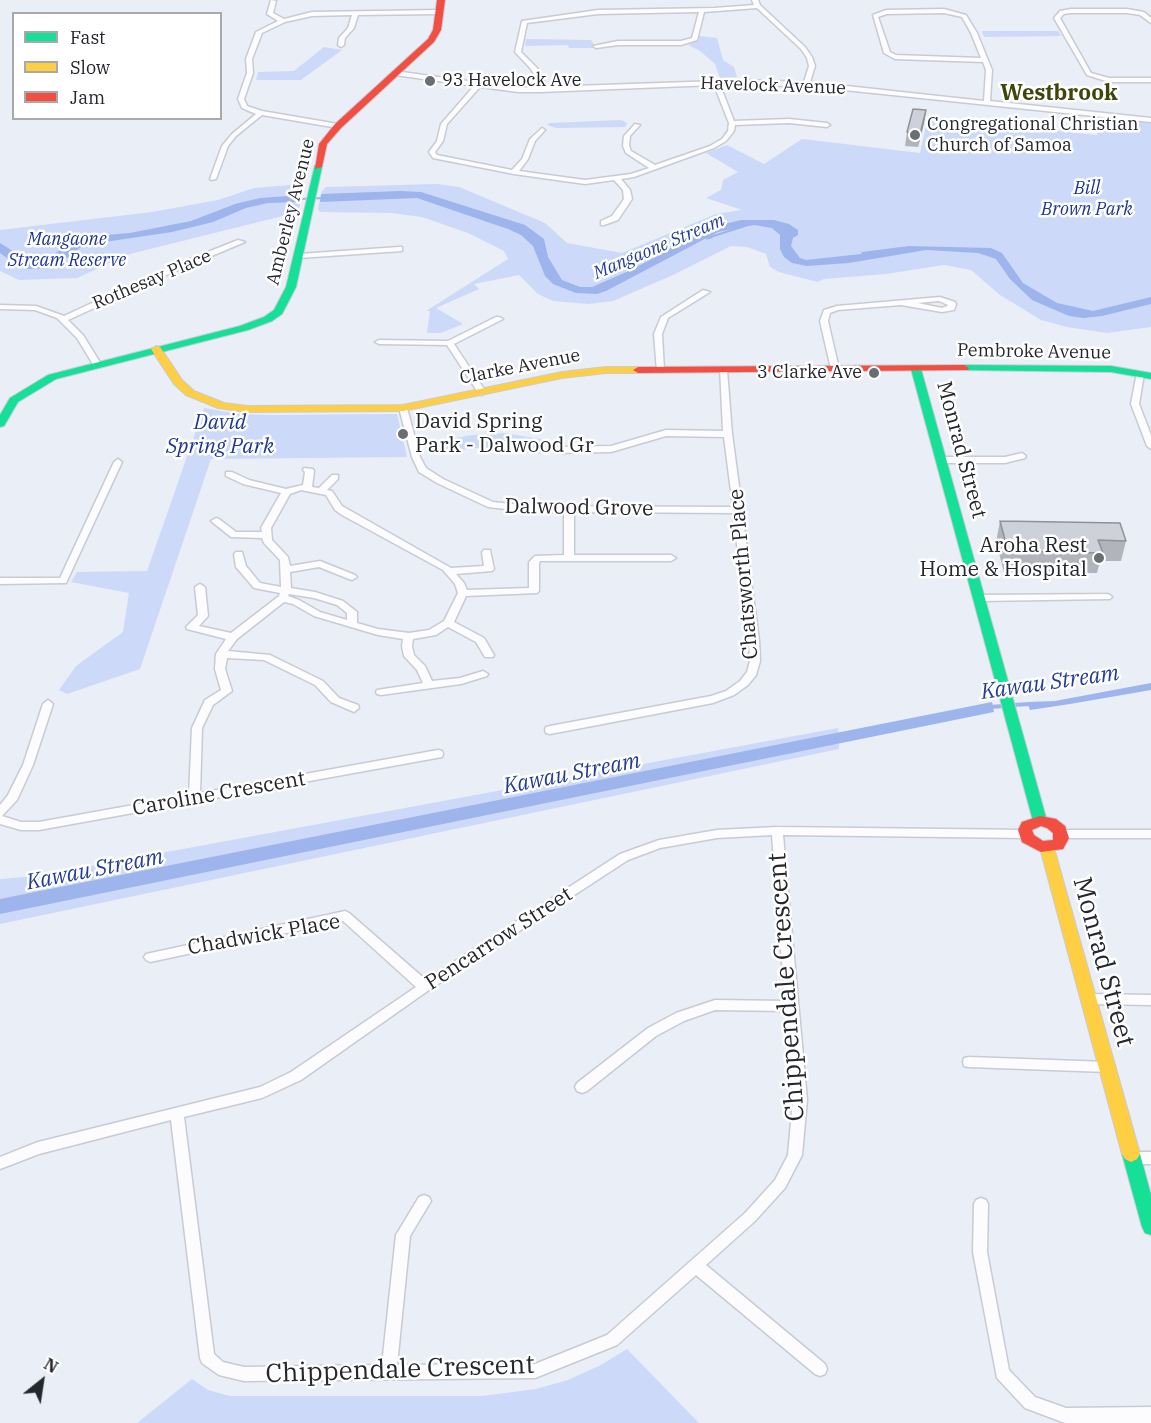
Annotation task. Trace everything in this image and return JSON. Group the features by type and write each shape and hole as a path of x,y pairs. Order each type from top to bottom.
{"street":[{"path":"273,1 270,14 283,21"},
{"path":"541,90 542,83 534,68 518,52 524,22 598,12 702,10 756,3 803,48 810,58 812,66 806,84"},
{"path":"338,126 261,113 248,109 242,103 250,73 249,59 259,32 283,21 312,14 440,6"},
{"name":"Amberley Avenue","path":"0,424 7,409 29,389 52,377 244,328 268,319 278,312 288,296 299,256 323,144 338,126 434,36 440,6"},
{"path":"596,46 681,44 695,39 702,10"},
{"path":"985,60 895,57 886,51 875,16 895,11 944,11 961,14 967,18 985,60 989,70 987,103"},
{"path":"1151,21 1142,13 1127,11 1071,11 1059,14 1057,18 1089,74 1108,80 1151,80"},
{"path":"341,45 342,38 351,28 356,13"},
{"name":"Havelock Avenue","path":"395,74 477,86 541,90 716,83 806,84 1151,120"},
{"path":"477,86 444,124 440,141 432,152 435,158 570,181 617,179 654,168 719,143 731,131 732,123 716,83"},
{"path":"213,179 225,146 234,135 261,113"},
{"path":"732,123 789,121 827,125"},
{"path":"637,125 627,136 628,152 654,168"},
{"path":"514,172 525,159 532,140 543,130"},
{"path":"604,223 615,218 628,200 626,190 617,179"},
{"name":"Rothesay Place","path":"64,318 168,271 241,242"},
{"path":"299,256 399,249"},
{"path":"660,370 657,334 665,317 706,292"},
{"path":"835,369 824,321 827,312 837,308 940,299 952,304 951,308 942,310 904,303"},
{"path":"0,307 44,309 64,318 80,337 97,364"},
{"path":"379,342 449,343 499,320"},
{"path":"449,343 482,392"},
{"name":"Clarke Avenue","path":"156,349 184,388 200,398 222,406 255,409 403,408 576,373 660,370 916,369"},
{"name":"Pembroke Avenue","path":"916,369 1098,368 1145,375"},
{"name":"Monrad Street","path":"916,369 1040,821"},
{"name":"Chatsworth Place","path":"550,730 713,699 730,693 744,684 752,673 755,651 728,434 723,370"},
{"path":"1145,375 1135,404 1151,446"},
{"name":"Dalwood Grove","path":"403,408 418,464 428,475 490,505 510,508 739,510"},
{"path":"556,450 611,449 666,433 728,434"},
{"path":"942,460 1005,460 1022,456"},
{"path":"0,581 63,581 118,462"},
{"path":"307,470 310,471 307,488"},
{"path":"229,474 246,482 286,492 301,487 330,493 338,508 345,513 449,571 459,583 463,593 448,623 432,633 409,636 378,632 317,614 285,594"},
{"path":"321,490 335,477"},
{"path":"194,798 197,728 209,703 227,691 220,669 221,654 233,638 285,594 285,559 267,541 266,528 286,492"},
{"path":"569,509 569,558"},
{"path":"216,521 234,535 267,535"},
{"path":"449,571 489,568 487,552"},
{"path":"239,554 241,567 257,586 285,594 340,603 352,612 352,623"},
{"path":"463,593 534,591 534,562 538,558 671,558"},
{"path":"286,570 320,564 352,577"},
{"path":"200,587 203,616 191,627 233,638"},
{"path":"979,598 1107,597"},
{"path":"448,623 480,640 489,655"},
{"path":"409,636 407,651 421,668 429,685"},
{"path":"221,654 266,657 319,683 335,700 354,708"},
{"path":"381,692 476,678 483,674"},
{"path":"0,813 13,798 28,765 48,704"},
{"name":"Caroline Crescent","path":"0,820 21,826 39,826 438,754"},
{"path":"1040,821 1056,826 1062,834 1058,845 1047,848 1031,842 1025,834 1030,823 1040,821"},
{"name":"Pencarrow Street","path":"0,1163 38,1148 262,1092 296,1077 425,987 624,857 659,844 717,834 777,831 1025,834"},
{"name":"Chippendale Crescent","path":"177,1113 207,1358 219,1368 244,1374 535,1371 612,1340 750,1217 780,1184 795,1155 800,1100 777,831"},
{"path":"1062,834 1151,834"},
{"name":"Monrad Street","path":"1047,848 1151,1227"},
{"name":"Chadwick Place","path":"150,957 345,916 425,987"},
{"path":"1089,999 1151,1000"},
{"path":"582,1087 652,1032 680,1017 715,1005 792,1006"},
{"path":"969,1062 1107,1067"},
{"path":"1132,1158 1151,1158"},
{"path":"389,1373 403,1235 424,1201"},
{"path":"981,1204 980,1252 1002,1373 1030,1403 1066,1416 1151,1415"},
{"path":"696,1266 820,1369"}],"green space":[{"path":"982,31 1058,31 1061,36 984,37"},
{"path":"699,36 717,38 723,60 734,67 737,77 720,78 715,64 700,51 688,45 699,40"},
{"path":"526,39 591,40 596,48 569,48 568,45 525,46"},
{"path":"324,47 342,50 301,80 256,80 258,72 294,71"},
{"name":"Bill Brown Park","path":"928,117 1097,135 1098,118 1151,123 1151,327 1107,333 1067,327 1041,320 1000,295 971,270 944,265 886,274 824,279 818,282 779,272 770,267 766,254 747,247 731,246 613,301 589,304 553,301 538,294 519,275 474,284 479,289 436,308 463,324 441,333 427,333 430,311 426,311 508,259 504,251 468,233 422,217 391,213 320,212 318,209 322,191 326,187 437,184 459,187 545,223 567,243 622,253 716,214 742,210 706,198 721,190 723,180 738,172 706,153 727,145 764,164 802,139 920,153"},
{"path":"621,120 627,123 625,127 556,128 547,125 550,123"},
{"name":"Mangaone Stream Reserve","path":"302,184 300,190 303,192 299,209 286,212 287,215 130,254 77,278 19,280 0,271 0,230 152,212 218,200 254,188"},
{"name":"David Spring Park","path":"204,408 238,414 397,414 407,457 211,459 140,669 67,694 59,690 76,666 123,632 129,593 71,582 77,572 147,571"},
{"path":"504,433 546,440 544,454 477,448 432,453 429,442 473,435"},
{"path":"838,728 839,749 0,924 0,879 37,876"},
{"path":"627,1349 699,1423 137,1423 192,1379 208,1390 230,1396 482,1396 536,1389 568,1380 601,1365"}],"water":[{"path":"421,192 525,225 544,239 548,257 562,280 580,287 592,287 631,270 661,254 669,247 720,225 741,220 774,220 789,224 798,230 798,235 793,238 791,246 800,258 806,260 909,246 991,248 1002,253 1023,283 1057,303 1093,311 1151,297 1151,304 1102,316 1083,318 1069,316 1032,300 1010,279 996,259 978,253 926,250 849,263 807,266 792,263 784,257 780,249 780,235 772,228 754,225 718,232 606,291 597,294 576,293 553,284 545,276 533,246 521,235 508,229 417,198 320,202 321,194"},
{"path":"302,195 300,202 268,203 246,208 213,222 172,232 84,245 53,268 28,269 18,266 0,253 0,243 27,260 45,261 64,247 94,236 130,233 191,221 235,204 260,198"},
{"path":"1151,683 1151,690 1070,704 1030,710 1027,702 1055,701"},
{"path":"992,702 994,712 0,914 0,899"}],"building":[{"path":"913,109 926,110 920,134 907,132"},
{"path":"1000,521 1120,523 1126,541 1098,540 1103,553 1008,551"}],"waterway":[{"name":"Mangaone Stream","path":"299,199 325,198"},
{"name":"Mangaone Stream","path":"711,237 707,238 745,226"},
{"name":"Kawau Stream","path":"1012,705 1032,704"},
{"name":"Kawau Stream","path":"989,707 1005,706"}],"traffic: fast":[{"path":"0,424 14,400 52,377 244,328 268,319 278,312 291,287 318,167"},
{"path":"964,368 1111,369 1151,376"},
{"path":"916,369 1040,821"},
{"path":"1131,1154 1151,1227"}],"traffic: slow":[{"path":"156,349 178,382 190,393 222,406 247,409 403,408 562,375 606,370 638,370"},
{"path":"1047,848 1131,1154"}],"traffic: jam":[{"path":"318,167 323,144 338,126 431,40 437,30 441,0"},
{"path":"638,370 964,368"},
{"path":"1040,821 1051,823 1060,830 1062,838 1058,845 1041,847 1027,838 1025,830 1027,826 1040,821"}],"place":[{"name":"93 Havelock Ave","path":"430,81"},
{"name":"Congregational Christian Church of Samoa","path":"915,135"},
{"name":"3 Clarke Ave","path":"874,373"},
{"name":"David Spring Park - Dalwood Gr","path":"403,434"},
{"name":"Aroha Rest Home & Hospital","path":"1099,558"}],"district":[{"name":"Westbrook","path":"1059,94"}]}
